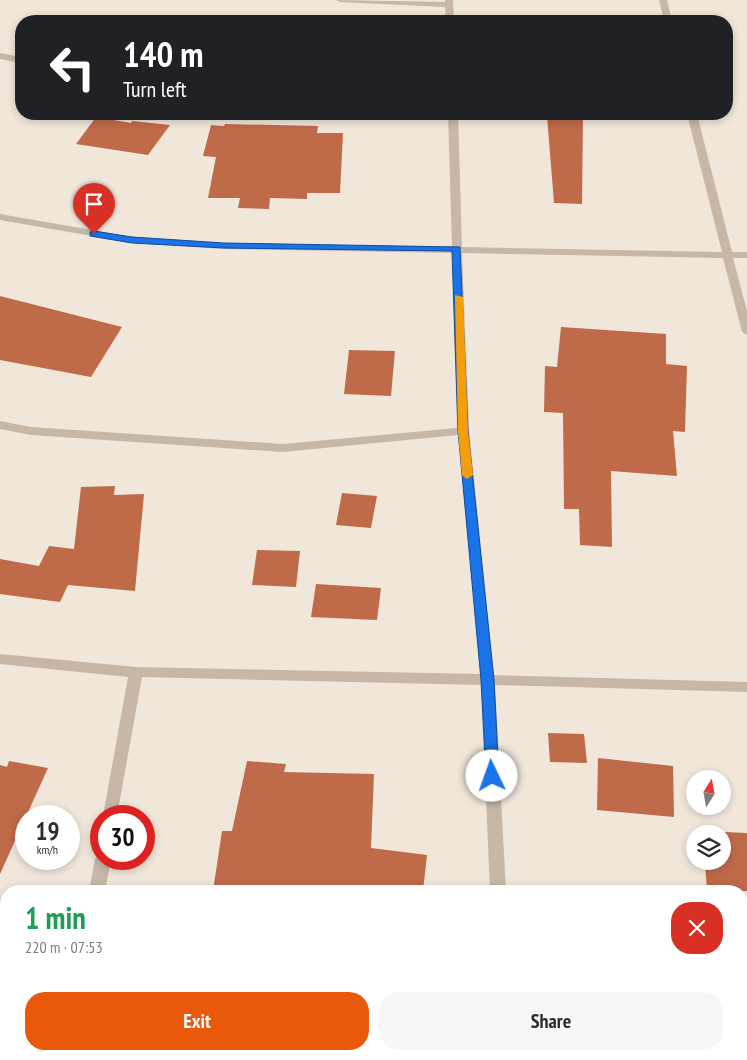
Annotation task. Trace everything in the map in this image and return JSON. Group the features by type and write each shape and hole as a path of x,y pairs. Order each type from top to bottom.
{"street":[{"path":"340,0 449,3"},
{"path":"663,0 667,15"},
{"path":"0,56 15,59"},
{"path":"453,120 463,431 488,680 498,885"},
{"path":"693,120 747,332"},
{"path":"0,217 132,240 224,246 747,255"},
{"path":"0,425 31,431 283,448 463,431"},
{"path":"0,659 136,672 747,686"},
{"path":"112,805 136,672"},
{"path":"98,885 101,870"}],"building":[{"path":"94,120 114,120 131,123 132,121 170,125 148,155 76,144"},
{"path":"547,120 583,120 582,204 554,203"},
{"path":"225,124 318,126 317,133 343,133 340,193 307,193 307,199 270,198 269,209 238,208 240,198 208,198 216,157 203,156 211,125 224,126"},
{"path":"0,296 122,327 91,377 0,360"},
{"path":"561,327 666,334 666,364 687,366 685,432 673,431 677,476 611,471 612,547 580,545 579,509 564,509 563,413 544,412 545,366 557,367"},
{"path":"349,350 395,351 391,396 344,394"},
{"path":"115,486 114,495 144,494 135,591 68,585 60,602 0,594 0,559 39,566 49,546 74,549 81,487"},
{"path":"342,493 377,496 371,528 336,525"},
{"path":"257,550 300,551 296,587 252,585"},
{"path":"316,584 381,588 377,620 311,617"},
{"path":"548,733 584,734 587,763 550,762"},
{"path":"598,758 673,766 674,817 597,810"},
{"path":"9,761 48,768 31,805 15,805 15,841 0,874 0,765 7,767"},
{"path":"247,761 286,764 284,772 374,774 371,848 427,855 424,885 214,885 222,831 232,831"},
{"path":"731,832 747,833 747,885 707,885 706,870 731,870"}],"slow traffic":[{"path":"458,297 463,431 467,475"}],"route":[{"path":"94,234 132,240 224,246 457,249 463,431 488,680 492,776"}]}
